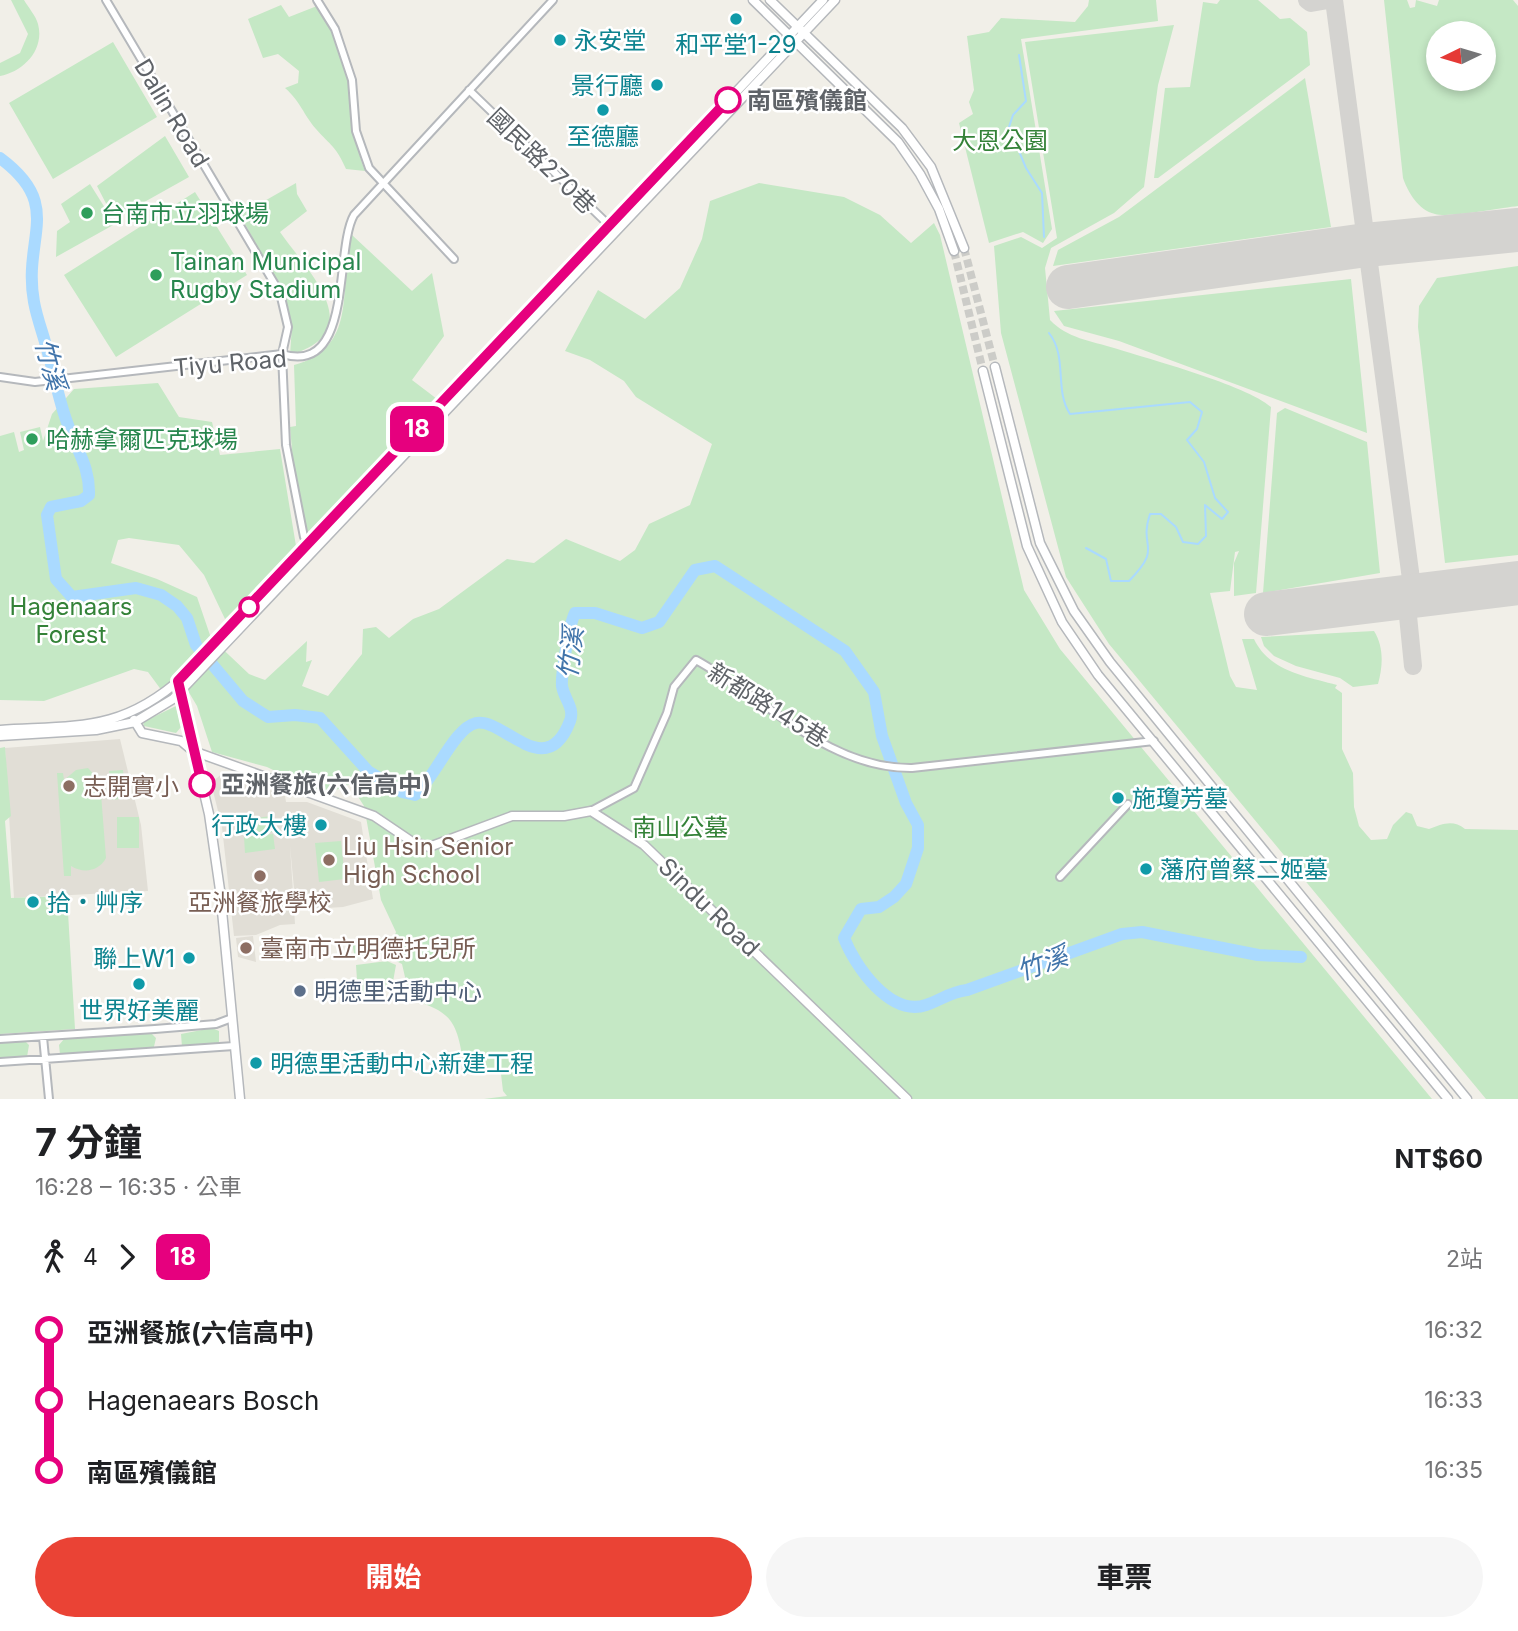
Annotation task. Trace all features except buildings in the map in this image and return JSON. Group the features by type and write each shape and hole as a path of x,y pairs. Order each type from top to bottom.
{"street":[{"name":"Dalin Road","path":"106,0 280,293 288,327 282,354 286,445 304,537 312,546"},
{"path":"317,0 335,29 352,80 356,131 364,157 383,182 454,259"},
{"name":"Tiyu Road","path":"0,377 27,383 282,354 294,358 318,346 330,333 339,302 347,229 354,215 554,0"},
{"path":"753,0 898,142 939,209 954,251"},
{"path":"770,0 902,128 931,167 964,248"},
{"path":"612,228 797,42 801,30 823,0"},
{"path":"0,736 96,730 133,718 180,692 188,678 612,228 790,34 801,30 835,0"},
{"name":"國民路270巷","path":"469,90 612,228"},
{"path":"995,367 1040,543 1074,611 1110,663 1467,1099"},
{"path":"983,370 1019,517 1038,574 1062,622 1098,675 1448,1099"},
{"name":"新都路145巷","path":"591,811 634,788 667,713 674,687 695,660 815,740 886,768 912,768 1154,741"},
{"path":"0,730 102,723 133,718 178,681 188,678"},
{"path":"178,681 209,814 240,1099"},
{"path":"133,718 142,733 181,741 193,751 374,816 411,841 429,847 512,816 564,816 591,811"},
{"path":"1060,877 1128,804"},
{"name":"Sindu Road","path":"591,811 644,845 907,1099"},
{"path":"0,1038 216,1024 232,1018"},
{"path":"43,1037 49,1099"},
{"path":"0,1062 234,1046"}],"shaded area":[{"name":"志開實小","path":"120,739 141,825 148,891 14,898 5,748"},
{"path":"224,772 285,796 286,802 307,802 361,822 373,899 343,907 296,910 290,846 295,924 280,925 256,935 234,936 222,827 211,783"},
{"name":"臺南市立明德托兒所","path":"253,936 256,962 238,957 236,938"}],"green space":[{"path":"11,0 24,0 34,15 38,24 38,43 24,65 0,76 0,63 20,53 28,34"},
{"name":"大恩公園","path":"1089,0 1156,0 1158,21 1021,39 1052,229 1043,243 1023,232 989,243 959,123 973,114 969,102 974,90 967,36 989,32 1001,18 1075,22 1088,6"},
{"path":"1220,0 1258,0 1280,19 1290,18 1307,32 1310,65 1158,178 1154,178 1165,88 1190,87 1203,2 1217,4"},
{"path":"1384,0 1407,0 1410,8 1415,7 1416,0 1437,6 1439,0 1513,0 1518,6 1518,206 1442,215 1424,209 1411,194 1403,178"},
{"path":"281,5 289,17 317,6 333,32 348,70 356,137 365,171 346,169 336,151 285,88 298,83 299,71 278,54 263,58 248,19"},
{"path":"1174,25 1158,85 1144,187 1114,213 1051,248 1045,268 1050,320 1064,331 1080,338 1220,382 1271,407 1256,593 1234,596 1234,563 1239,551 1235,552 1230,591 1210,593 1230,676 1236,687 1257,690 1242,639 1254,639 1261,650 1278,665 1289,671 1337,685 1335,688 1342,693 1342,749 1353,773 1354,807 1359,826 1371,840 1387,839 1393,825 1406,812 1412,814 1417,826 1429,829 1452,823 1465,829 1518,830 1518,1099 1486,1099 1109,644 1066,577 1001,333 994,246 1021,237 1042,248 1057,238 1025,42"},
{"path":"113,42 157,117 53,179 9,103"},
{"path":"1305,78 1331,227 1053,266 1058,250 1119,217"},
{"path":"165,136 189,177 114,219 97,186"},
{"path":"296,183 297,194 307,211 280,232 317,282 330,316 327,331 314,344 290,355 292,325 283,293 240,215"},
{"name":"南山公墓","path":"759,183 844,197 880,215 911,243 934,223 940,235 1024,590 1060,649 1432,1099 484,1099 507,1096 503,1091 501,1074 465,1074 459,1041 450,1020 433,1007 401,997 405,977 402,964 390,958 396,932 381,900 364,806 350,784 324,795 267,767 212,752 197,706 178,674 162,691 148,672 134,669 44,701 0,700 0,436 14,432 19,452 24,450 20,432 40,427 43,441 52,414 74,389 158,383 179,417 212,422 220,455 280,449 296,546 225,619 204,575 179,545 129,538 118,540 111,563 197,597 211,638 249,674 265,680 307,641 306,662 312,660 302,686 328,696 362,654 363,629 376,627 389,638 413,619 439,609 507,559 534,563 566,539 620,561 635,550 649,524 690,505 712,444 636,397 624,381 590,360 565,351 598,290 645,319 680,288 702,239 710,201"},
{"name":"台南市立羽球場","path":"90,184 115,224 56,257 57,231 70,222 61,204"},
{"name":"Tainan Municipal Rugby Stadium","path":"195,192 247,275 116,357 64,275"},
{"path":"352,235 412,291 432,273 444,336 412,380 437,399 311,533 305,529 294,473 290,427 296,426 294,365 315,356 329,344 338,329"},
{"path":"1518,266 1518,555 1445,563 1418,327 1419,306 1437,278"},
{"path":"1351,279 1367,433 1119,341 1064,326 1054,311"},
{"path":"1285,408 1367,442 1380,573 1263,593 1277,413"},
{"path":"1374,631 1380,643 1382,657 1378,684 1353,687 1340,678 1296,666 1274,656 1264,646 1261,637"},
{"path":"176,706 181,727 176,733 144,726 143,722"},
{"path":"5,747 11,816 5,821 11,898 67,896 75,1029 0,1034 0,748"},
{"path":"88,768 100,781 106,858 91,870 71,866 71,876 64,876 57,773 63,773 64,780 76,770"},
{"path":"123,770 126,798 112,800 109,771"},
{"path":"271,816 273,832 243,835 242,820"},
{"path":"117,817 139,817 139,848 117,848"},
{"path":"273,834 275,849 245,853 244,837"},
{"path":"341,841 345,879 319,882 315,843"},
{"path":"382,938 384,953 355,958 352,943"},
{"path":"387,961 396,965 392,987 358,995 356,965"},
{"path":"212,1028 219,1031 219,1043 182,1047 181,1034"},
{"path":"150,1032 156,1038 153,1051 64,1056 60,1054 59,1045 64,1039"},
{"path":"23,1039 29,1045 27,1057 0,1058 0,1041"}],"waterway":[{"path":"1019,55 1026,101 1013,115 1009,127 1026,168 1042,193 1044,237"},
{"name":"竹溪","path":"0,158 20,175 31,192 36,208 32,279 34,302 62,407 89,485 89,495 81,501 51,507 47,515 56,579 72,597 136,588 161,595 177,606 187,618 196,645 243,701 268,717 295,715 320,718 368,771 402,792 415,795 452,743 476,723 487,724 537,748 549,747 560,739 571,716 562,680 568,638 575,613 595,613 642,628 659,622 695,570 715,566 845,651 874,692 882,736 906,803 918,825 918,848 906,884 894,897 879,907 861,909 844,938 865,975 887,996 900,1004 913,1007 926,1005 1122,934 1142,932 1258,955 1301,957"},
{"path":"1049,333 1058,352 1063,395 1070,414 1190,402 1202,412 1197,429 1187,440 1204,462 1215,498 1228,512 1222,519 1205,505 1206,536 1198,544 1183,542 1176,527 1161,514 1150,514 1147,526 1148,553 1129,581 1111,581 1106,559 1086,548"}],"taxiway":[{"path":"1307,0 1311,3 1328,0"},
{"path":"1334,0 1413,594"},
{"path":"1406,596 1413,666"}],"runway":[{"path":"1068,287 1366,245 1518,230"},
{"path":"1266,614 1518,583"}],"tunnel":[{"path":"964,248 995,367"},
{"path":"954,251 983,371"}],"bus line":[{"name":"18","path":"202,784 178,681 728,100"}],"place":[{"name":"和平堂1-29","path":"736,19"},
{"name":"永安堂","path":"560,40"},
{"name":"景行廳","path":"657,85"},
{"name":"南區殯儀館","path":"728,100"},
{"name":"至德廳","path":"603,110"},
{"name":"台南市立羽球場","path":"87,213"},
{"name":"Tainan Municipal Rugby Stadium","path":"156,275"},
{"name":"哈赫拿爾匹克球場","path":"32,439"},
{"name":"亞洲餐旅(六信高中)","path":"202,784"},
{"name":"志開實小","path":"69,786"},
{"name":"施瓊芳墓","path":"1118,798"},
{"name":"行政大樓","path":"321,825"},
{"name":"Liu Hsin Senior High School","path":"329,860"},
{"name":"藩府曾蔡二姬墓","path":"1146,869"},
{"name":"亞洲餐旅學校","path":"260,876"},
{"name":"拾・艸序","path":"33,902"},
{"name":"臺南市立明德托兒所","path":"246,948"},
{"name":"聯上W1","path":"189,958"},
{"name":"世界好美麗","path":"139,984"},
{"name":"明德里活動中心","path":"300,991"},
{"name":"明德里活動中心新建工程","path":"256,1063"}],"park label":[{"name":"Hagenaars Forest","path":"71,620"}]}
